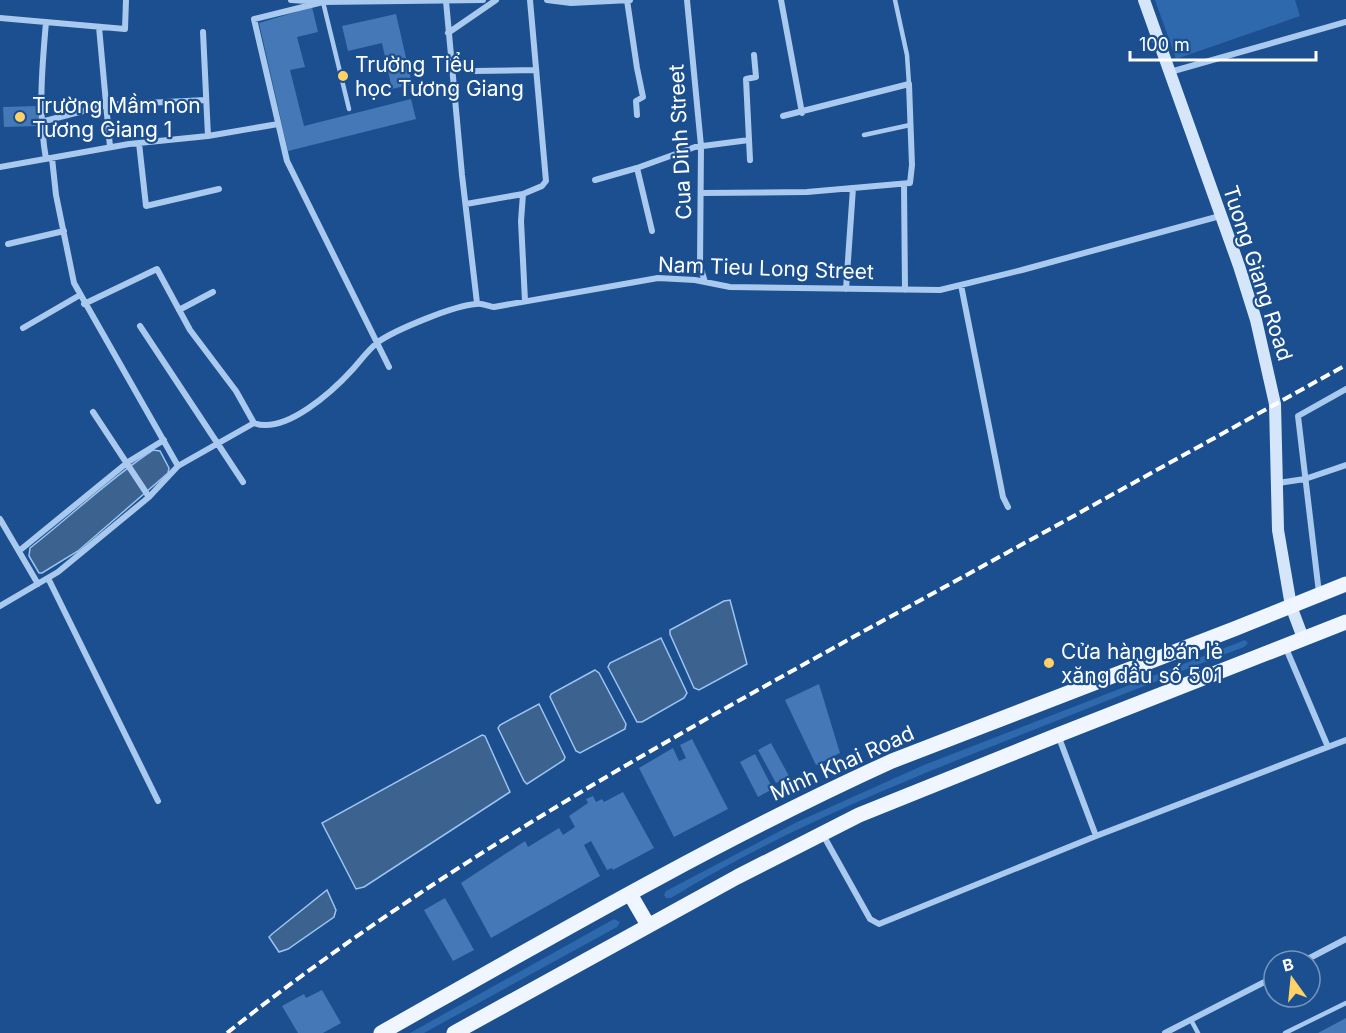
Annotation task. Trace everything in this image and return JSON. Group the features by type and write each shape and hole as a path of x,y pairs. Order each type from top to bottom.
{"main road":[{"name":"Tuong Giang Road","path":"1144,0 1256,320 1270,374 1275,404 1278,530 1291,606 1303,638"},
{"name":"Minh Khai Road","path":"381,1033 778,814 892,761 1346,584"},
{"path":"454,1033 648,925 822,833 894,800 1346,622"},
{"path":"630,894 648,925"}],"street":[{"path":"0,18 125,29 126,0"},
{"path":"291,0 446,2 483,0"},
{"path":"448,33 496,0"},
{"path":"466,204 523,194 542,186 546,181 530,0"},
{"path":"547,0 571,3 629,0 643,97 636,101 637,115"},
{"name":"Cua Dinh Street","path":"687,0 701,146 700,266 705,282"},
{"path":"781,0 802,113"},
{"path":"322,1 254,19 287,161 389,367"},
{"path":"446,2 477,303"},
{"path":"46,22 41,69 41,122 74,283 178,466"},
{"path":"1170,72 1346,22"},
{"path":"99,27 110,147"},
{"path":"203,32 208,136"},
{"path":"750,160 746,79 756,77 754,55"},
{"path":"474,70 536,70"},
{"path":"702,193 807,192 910,183 912,165 909,84 783,116"},
{"path":"41,122 106,105 206,100"},
{"path":"0,167 110,147 208,136 278,124"},
{"path":"595,180 701,146 749,140"},
{"path":"139,143 146,206 219,189"},
{"path":"637,168 652,231"},
{"path":"904,184 905,290"},
{"path":"846,289 853,188"},
{"path":"523,194 521,221 525,302"},
{"name":"Nam Tieu Long Street","path":"0,606 58,572 148,495 178,466 254,423 264,427 288,420 326,396 378,342 420,321 477,303 494,307 658,278 705,282 730,287 940,290 1220,216"},
{"path":"8,244 64,231"},
{"path":"84,304 157,269 190,330 236,391 254,423"},
{"path":"961,285 1003,497 1008,507"},
{"path":"179,310 213,292"},
{"path":"22,328 80,295"},
{"path":"140,326 243,482"},
{"path":"1319,594 1298,416 1346,389"},
{"path":"93,412 148,495"},
{"path":"19,551 128,462 164,440"},
{"path":"1278,483 1305,479 1346,465"},
{"path":"0,519 38,584"},
{"path":"48,578 158,801"},
{"path":"1285,646 1328,747"},
{"path":"1058,735 1096,836"},
{"path":"822,833 870,919 879,924 1096,836 1346,740"},
{"path":"1322,952 1346,939"},
{"path":"1165,1033 1262,983"}],"lane":[{"path":"895,0 907,55 909,84"},
{"path":"322,1 349,109"},
{"path":"864,135 910,125"},
{"path":"1285,1033 1346,1003"},
{"path":"1191,1020 1198,1033"}],"shaded area":[{"path":"1155,0 1295,0 1300,16 1176,59"},
{"path":"153,450 160,451 169,468 168,473 78,551 39,573 29,556 30,548 106,485"},
{"path":"730,600 747,664 699,690 694,688 670,630"},
{"path":"661,638 687,693 684,698 642,722 637,722 608,667 610,663"},
{"path":"1245,640 1248,643 1244,647 855,803 761,848 671,898 666,898 664,895 666,891 797,822 924,765"},
{"path":"595,670 599,673 626,724 625,729 580,753 576,751 550,697 551,694"},
{"path":"539,704 565,757 564,760 527,784 498,728"},
{"path":"482,735 485,736 510,792 364,887 356,889 322,823"},
{"path":"327,890 336,910 334,917 288,949 279,952 269,937"},
{"path":"614,919 620,922 617,927 424,1033 410,1033"}],"building":[{"path":"312,7 318,32 297,37 305,67 290,70 304,126 411,99 416,119 288,151 259,23"},
{"path":"396,14 412,84 392,89 382,43 348,51 342,26"},
{"path":"38,106 39,126 4,127 3,107"},
{"path":"819,684 840,753 816,765 785,700"},
{"path":"692,739 728,809 674,837 639,768 673,748 679,761 686,758 680,745"},
{"path":"771,743 789,776 776,783 758,750"},
{"path":"755,754 773,789 758,797 740,762"},
{"path":"623,792 654,848 613,870 612,868 607,870 591,841 584,845 600,876 491,938 461,883 525,841 528,847 559,828 563,835 575,827 569,816 588,803 586,799 593,796 596,802 602,799 604,802"},
{"path":"445,898 474,950 453,961 424,910"},
{"path":"322,990 341,1023 323,1033 298,1033 282,1006 304,994 306,998"},
{"path":"1346,1018 1346,1033 1318,1033"}],"railway":[{"path":"227,1033 382,919 462,866 625,766 791,671 1346,365"}],"place":[{"name":"Trường Tiểu học Tương Giang","path":"343,76"},
{"name":"Trường Mầm non Tương Giang 1","path":"20,117"},
{"name":"Cửa hàng bán lẻ xăng dầu số 501","path":"1049,663"}]}
